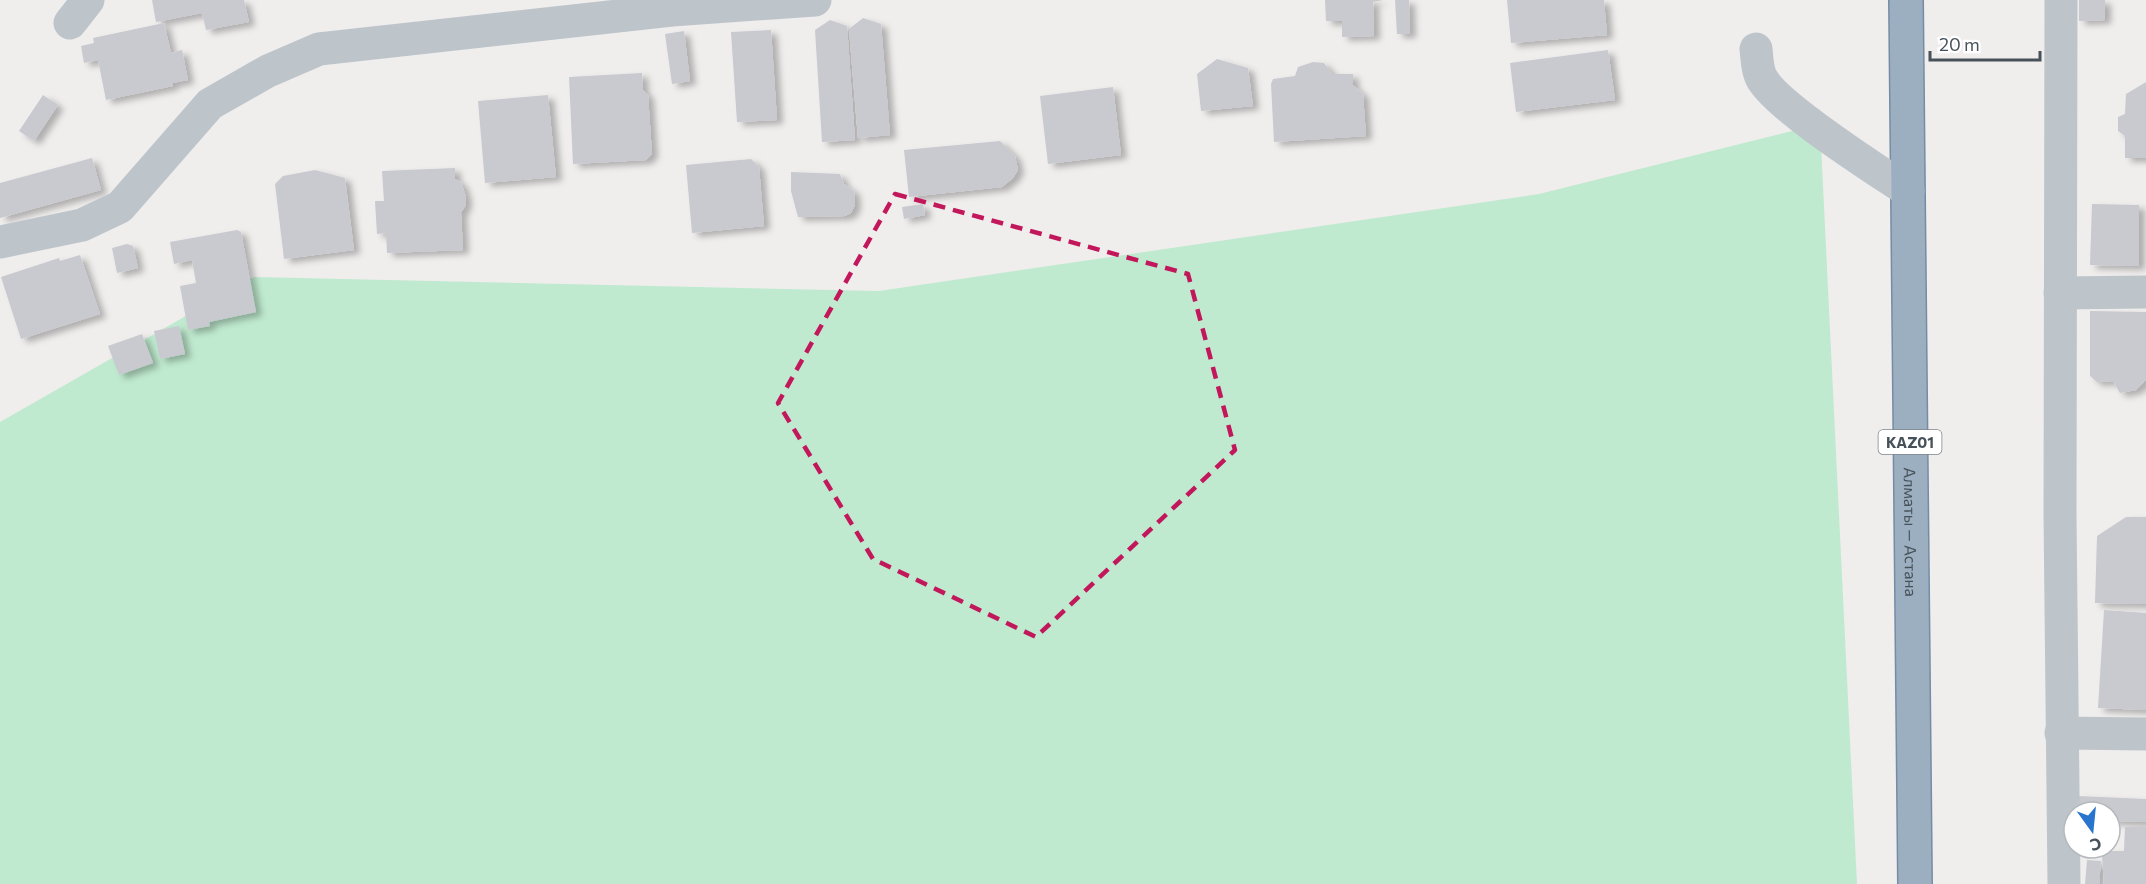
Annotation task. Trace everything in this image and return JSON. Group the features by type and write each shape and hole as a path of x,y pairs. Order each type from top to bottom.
{"highway":[{"name":"Алматы — Астана","path":"1906,0 1915,884"}],"street":[{"path":"0,242 82,225 120,207 210,104 268,71 318,49 672,10 815,0"},
{"path":"2061,0 2061,733 2064,884"},
{"path":"1756,49 1761,77 1783,101 1835,141 1908,190"},
{"path":"2060,293 2146,292"},
{"path":"2061,733 2146,734"}],"highlighted area":[{"path":"895,194 1188,274 1235,450 1036,637 873,559 778,403"}],"green space":[{"path":"1820,124 1857,884 0,884 0,422 254,277 879,291 1539,194"}],"building":[{"path":"152,0 244,0 249,22 206,30 202,13 156,22"},
{"path":"1325,0 1383,0 1373,2 1374,36 1342,37 1342,21 1326,21"},
{"path":"1395,0 1409,0 1410,34 1397,34"},
{"path":"1507,0 1604,0 1607,35 1511,43"},
{"path":"2079,0 2105,0 2105,20 2079,21"},
{"path":"863,18 881,24 890,135 858,138 849,29"},
{"path":"830,20 847,26 855,140 822,142 815,30"},
{"path":"164,23 171,53 182,50 188,80 172,83 173,86 106,100 98,60 84,63 81,46 94,43 93,38"},
{"path":"771,30 777,120 737,122 731,32"},
{"path":"684,31 690,81 672,84 665,34"},
{"path":"1608,50 1615,100 1516,112 1510,63"},
{"path":"1217,59 1248,68 1253,106 1201,111 1197,74"},
{"path":"1313,62 1324,63 1332,74 1353,74 1353,85 1363,94 1366,136 1274,142 1271,84 1273,79 1295,76 1298,67"},
{"path":"642,73 643,90 648,95 652,154 646,160 573,164 569,77"},
{"path":"2146,82 2146,158 2125,158 2125,136 2118,131 2118,117 2125,114 2126,94"},
{"path":"1113,87 1121,155 1048,164 1040,96"},
{"path":"43,95 58,105 34,141 19,131"},
{"path":"548,95 556,177 485,183 478,101"},
{"path":"1000,141 1015,156 1018,170 1013,178 1002,187 909,197 904,150"},
{"path":"92,158 101,190 0,218 0,183"},
{"path":"751,159 759,167 764,226 692,233 686,165"},
{"path":"455,168 455,179 461,182 466,197 465,207 461,212 463,250 387,253 386,233 377,234 375,201 384,201 382,171"},
{"path":"315,170 345,178 354,250 284,259 275,184 283,176"},
{"path":"791,172 840,174 844,184 854,191 855,205 851,213 845,216 798,217 791,191"},
{"path":"923,204 925,215 904,219 902,207"},
{"path":"2092,204 2139,205 2139,266 2090,265"},
{"path":"237,230 241,232 256,312 209,322 210,326 188,330 180,286 196,283 192,260 174,264 170,242"},
{"path":"127,244 133,246 138,268 117,273 112,248"},
{"path":"80,255 100,314 21,339 1,277 59,258 60,261"},
{"path":"2090,311 2146,312 2146,380 2136,390 2120,393 2113,381 2097,382 2090,376"},
{"path":"179,326 185,354 160,359 154,331"},
{"path":"142,334 153,363 119,375 108,346"},
{"path":"2126,517 2146,517 2146,604 2095,603 2097,536"},
{"path":"2104,610 2146,613 2146,710 2098,708"},
{"path":"2078,796 2146,799 2146,822 2122,821 2122,800 2078,800"},
{"path":"2125,827 2146,827 2146,884 2104,884 2102,860 2122,860 2122,851 2124,851"},
{"path":"2087,860 2101,861 2099,884 2085,884"}]}
